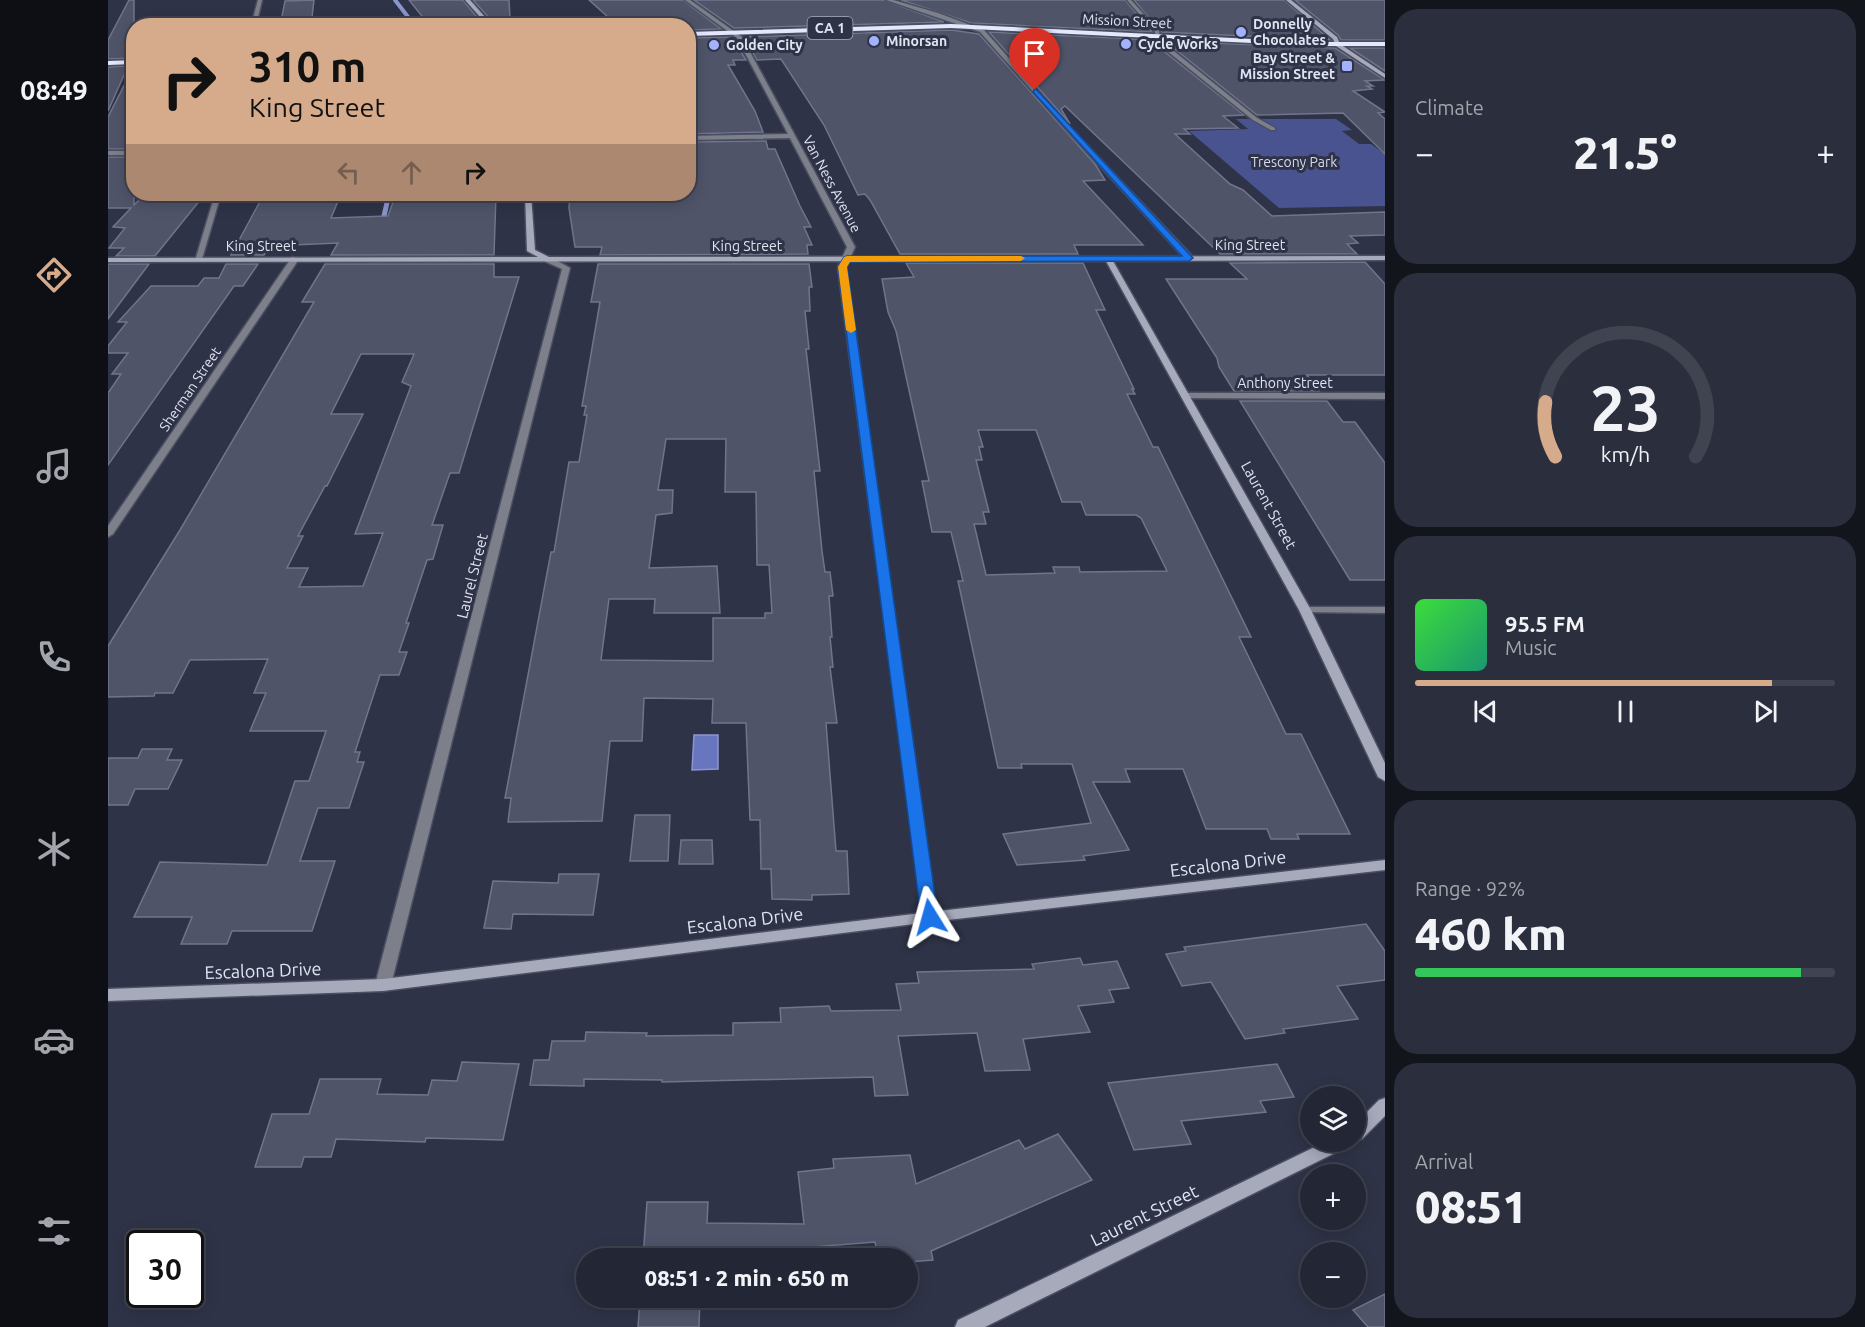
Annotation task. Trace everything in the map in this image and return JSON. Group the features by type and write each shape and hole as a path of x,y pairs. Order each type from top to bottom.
{"highway":[{"name":"Mission Street","path":"696,34 907,25 971,26 1338,45 1385,44"},
{"path":"108,63 126,62"}],"street":[{"path":"255,18 260,0"},
{"path":"467,0 484,18"},
{"name":"Van Ness Avenue","path":"687,0 730,33 739,37 851,248 842,267 930,917"},
{"path":"888,0 982,31 1068,128 1189,258"},
{"path":"1288,0 1335,38 1338,45 1385,76"},
{"path":"1131,2 1157,32 1158,41 1255,119 1273,129"},
{"path":"696,138 790,136"},
{"path":"108,153 126,153"},
{"path":"198,259 216,201"},
{"name":"Laurel Street","path":"383,985 566,268 531,251 528,201"},
{"name":"Laurent Street","path":"1108,258 1305,610 1385,777"},
{"name":"King Street","path":"108,260 1385,258"},
{"name":"Sherman Street","path":"108,534 295,259"},
{"name":"Anthony Street","path":"1186,396 1385,396"},
{"path":"1305,610 1385,610"},
{"name":"Escalona Drive","path":"108,995 383,985 930,917 1385,865"},
{"path":"1366,1124 1385,1105"},
{"name":"Laurent Street","path":"965,1327 1321,1152"}],"green space":[{"name":"Trescony Park","path":"1236,119 1336,119 1352,130 1342,131 1359,144 1371,144 1385,154 1385,206 1279,208 1189,131 1248,129"}],"shaded area":[{"path":"694,735 718,735 718,769 692,770"}],"building":[{"path":"129,0 134,0 134,18 126,18 126,58 108,59 108,40"},
{"path":"314,0 312,18 282,18 285,1"},
{"path":"409,0 463,0 478,18 423,18"},
{"path":"473,0 509,0 510,18 489,18"},
{"path":"589,0 683,0 721,29 696,30 696,18 609,18"},
{"path":"694,0 884,0 944,22 734,28"},
{"path":"901,0 1125,0 1152,32 971,23"},
{"path":"1134,0 1284,0 1330,40 1161,32"},
{"path":"1295,0 1385,0 1385,40 1341,40 1338,35"},
{"path":"951,30 979,34 1095,164 1105,180 1083,181 1143,245 1074,245 1078,254 900,254 870,200 865,194 858,195 824,125 781,59 757,60 744,37"},
{"path":"989,32 1154,40 1155,44 1244,115 1223,116 1238,128 1184,129 1190,134 1175,134 1230,184 1243,190 1272,216 1385,212 1385,235 1350,236 1358,243 1347,244 1357,254 1220,254 1065,106 1061,109 1070,124"},
{"path":"732,37 746,60 733,60 735,65 728,65 755,111 763,132 696,134 696,38"},
{"path":"1165,41 1335,48 1385,80 1365,81 1373,86 1367,86 1372,89 1353,91 1385,112 1378,113 1385,119 1385,154 1343,113 1257,115"},
{"path":"1350,48 1385,48 1385,71"},
{"path":"126,66 108,111 108,67"},
{"path":"126,82 126,149 108,149 108,117"},
{"path":"766,141 768,149 775,149 811,227 804,227 812,245 807,245 808,254 600,255 602,247 575,247 570,201 696,201 696,142"},
{"path":"108,157 126,157 126,201 134,201 134,205 138,201 199,201 155,256 116,256 124,248 109,248 125,228 113,227 131,208 108,208"},
{"path":"260,201 338,201 331,218 388,216 393,202 496,201 494,255 331,255 338,243 270,246 264,255 231,255"},
{"path":"1365,262 1385,284 1385,375 1307,375 1319,391 1234,391 1219,367 1217,358 1166,279 1247,279 1230,263"},
{"path":"906,263 1083,263 1105,310 1096,310 1134,389 1132,389 1135,394 1127,394 1153,447 1158,447 1251,637 1239,637 1286,734 1301,734 1350,834 1297,834 1299,839 1271,839 1267,829 1206,829 1183,769 1125,769 1130,782 1093,782 1129,850 1083,856 1085,860 1017,865 1003,834 1091,823 1072,764 1021,764 1022,768 998,768 958,581 963,581 951,532 932,532 922,481 929,481 896,331 888,312 882,279 914,277","holes":["978,430 1036,430 1062,502 1081,502 1086,515 1136,515 1141,518 1167,571 1080,572 1079,567 1053,567 1055,573 986,575 974,524 986,524 983,512 989,512 976,460 982,460 979,447 983,447"]},
{"path":"108,264 149,264 108,319"},
{"path":"226,264 258,264 243,286 234,286 108,465 108,393 121,374 112,374 128,353 108,353 108,346 127,322 118,322 151,286 198,286 204,278 219,278"},
{"path":"325,264 494,264 494,277 519,277 459,473 450,473 432,525 443,525 433,559 427,560 406,623 409,623 399,652 407,652 399,675 380,675 355,752 360,752 357,762 364,762 349,808 318,808 300,861 335,861 312,931 232,931 227,944 181,944 192,917 134,917 160,862 267,865 295,781 309,781 326,731 250,731 266,693 254,693 268,659 190,660 173,693 155,693 154,696 108,697 108,646 180,530 314,302 302,302","holes":["361,354 414,354 402,382 411,386 355,534 383,533 363,586 299,587 308,568 287,568 303,536 298,536 327,486 363,414 331,414"]},
{"path":"598,264 809,264 812,287 809,287 810,311 805,311 809,349 806,349 820,471 814,471 825,572 830,572 833,596 829,596 833,667 830,667 837,723 826,723 836,851 847,851 849,894 812,895 812,900 772,899 771,869 761,869 760,820 750,820 746,723 712,723 713,699 644,698 642,741 610,741 602,821 508,822 511,798 505,798 551,552 554,552 569,462 579,462 587,415 584,415 586,406 582,406 600,302 591,302","holes":["666,439 726,439 725,492 756,492 757,565 769,565 772,613 765,613 765,618 713,618 713,661 601,660 609,599 655,599 654,613 720,613 717,566 649,568 656,515 672,513 673,490 658,490"]},
{"path":"1240,401 1327,401 1343,422 1355,422 1385,463 1385,580 1350,580"},
{"path":"142,749 172,749 167,760 182,760 168,789 135,789 128,805 108,805 108,758 138,758"},
{"path":"635,815 670,815 668,861 630,861"},
{"path":"681,840 712,840 713,864 679,864"},
{"path":"559,874 599,874 593,915 513,914 511,929 484,928 493,881 558,883"},
{"path":"1366,924 1385,951 1385,980 1337,986 1358,1019 1283,1029 1285,1033 1245,1039 1211,982 1182,986 1166,954 1186,951 1184,947"},
{"path":"1080,958 1083,965 1117,961 1129,988 1109,990 1114,1002 1078,1006 1090,1032 1023,1039 1030,1070 985,1071 977,1033 898,1036 908,1095 875,1096 873,1077 662,1082 662,1080 584,1079 584,1086 530,1085 534,1060 549,1060 552,1041 585,1041 586,1032 647,1033 646,1036 733,1035 733,1023 781,1022 780,1008 829,1006 831,1011 901,1010 896,984 919,983 917,972 1034,969 1032,964"},
{"path":"462,1062 519,1064 503,1140 426,1138 425,1142 336,1139 331,1157 304,1157 301,1167 255,1167 272,1114 309,1114 320,1079 381,1079 377,1094 428,1095 432,1080 457,1081"},
{"path":"1277,1064 1294,1097 1260,1101 1266,1112 1181,1121 1191,1144 1134,1150 1108,1083"},
{"path":"1058,1134 1092,1180 931,1251 933,1260 918,1261 918,1248 876,1248 875,1242 800,1248 644,1248 647,1202 708,1202 707,1223 804,1224 798,1172 834,1168 833,1159 910,1155 916,1184 1019,1140 1025,1149"},
{"path":"1385,1294 1385,1327 1368,1327 1353,1310 1366,1308 1366,1304"},
{"path":"639,1308 700,1308 699,1327 638,1327"}],"waterway":[{"path":"395,0 409,18"},
{"path":"384,216 387,201"}],"slow traffic":[{"path":"851,330 842,267 847,259 1021,258"}],"place":[{"name":"Donnelly Chocolates","path":"1241,32"},
{"name":"Minorsan","path":"874,41"},
{"name":"Cycle Works","path":"1126,44"},
{"name":"Golden City","path":"714,45"},
{"name":"Bay Street & Mission Street","path":"1347,66"}],"route":[{"path":"930,917 842,267 847,259 1189,258 1035,90"}]}
